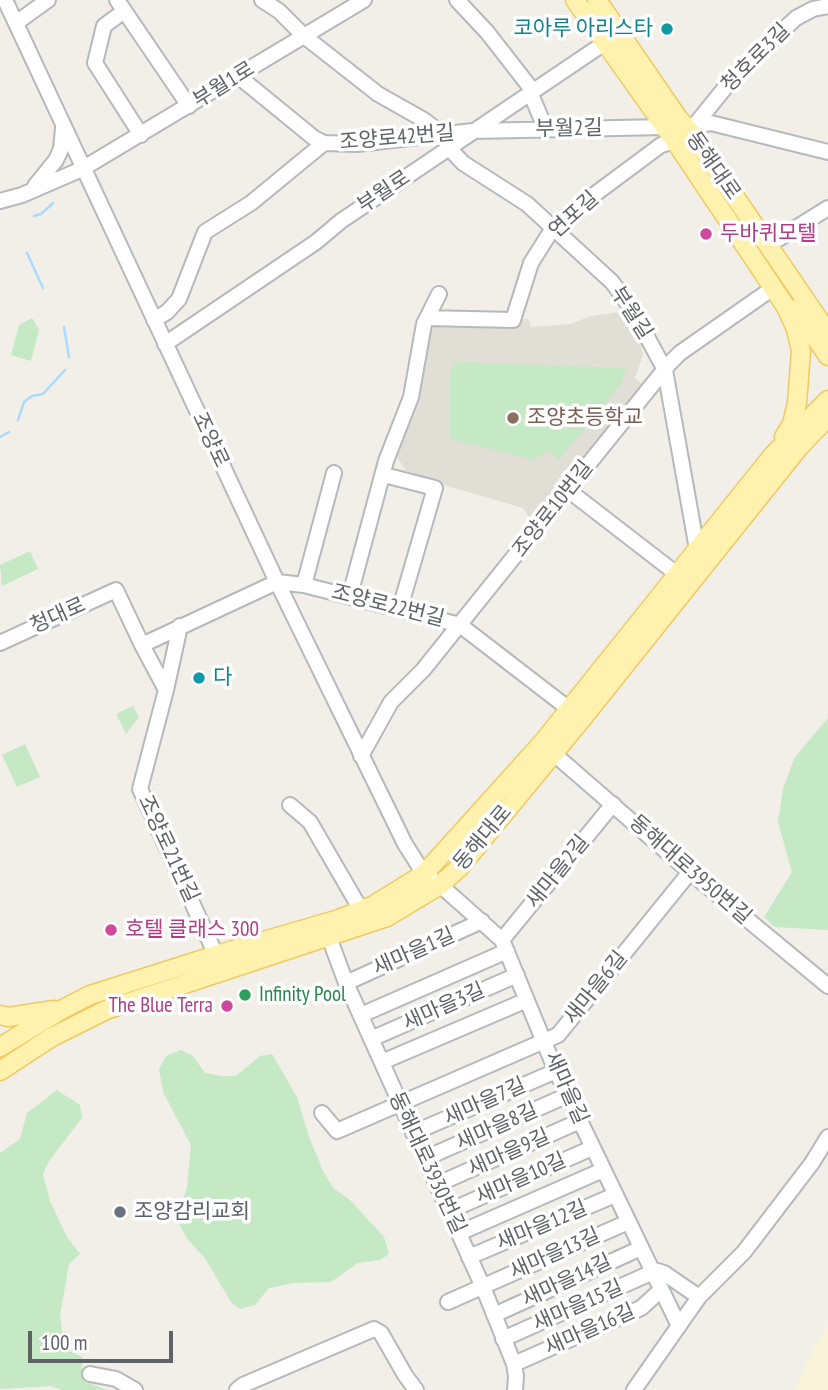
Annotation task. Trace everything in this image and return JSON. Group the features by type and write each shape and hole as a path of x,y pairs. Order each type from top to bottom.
{"main road":[{"name":"동해대로","path":"575,0 606,42 682,132 828,333"},
{"name":"동해대로","path":"597,0 682,132 743,244 786,307 796,329 801,351 797,403 792,424 773,455"},
{"name":"동해대로","path":"743,244 772,273 828,356"},
{"name":"동해대로","path":"1,1066 106,1010 387,917 440,885 458,868 554,753 575,714 696,549 773,455 828,400"},
{"name":"동해대로","path":"0,1047 61,1010 99,992 323,924 374,905 424,874 542,742 575,714 800,446 826,419"},
{"path":"0,1015 8,1017 61,1010"}],"street":[{"name":"조양로","path":"5,0 277,582 405,844 424,874"},
{"path":"16,23 48,0"},
{"name":"부월길","path":"262,0 288,18 304,36 378,94 424,120 446,141 463,163 527,204 612,282 632,309 665,370 696,549"},
{"name":"부월1로","path":"0,201 82,169 364,0"},
{"path":"457,0 487,32 532,91 546,130"},
{"path":"141,135 95,63 104,26 120,6 189,106"},
{"name":"청호로3길","path":"682,132 737,73 796,18 813,9 828,6"},
{"path":"473,131 606,42"},
{"path":"238,76 314,138 324,143"},
{"name":"부월2길","path":"473,131 682,132 711,123 828,152"},
{"path":"31,191 56,160 61,149 63,126"},
{"name":"조양로42번길","path":"153,320 167,312 178,299 205,232 251,203 324,143 446,141 473,131"},
{"name":"연포길","path":"427,318 513,320 531,263 553,228 583,203 682,132"},
{"name":"부월로","path":"165,344 316,242 446,141"},
{"path":"767,246 828,208"},
{"name":"조양로10번길","path":"361,756 391,702 423,670 665,370 680,353 773,288"},
{"path":"350,595 386,461 411,397 424,324 439,294"},
{"name":"조양로22번길","path":"303,585 334,473"},
{"path":"384,475 435,488 400,608"},
{"path":"568,490 678,575"},
{"path":"166,691 142,645 277,582"},
{"name":"조양로22번길","path":"277,582 350,595 460,625 575,714"},
{"name":"청대로","path":"0,643 116,590 142,645"},
{"name":"조양로21번길","path":"180,626 166,691 139,789 216,955"},
{"name":"동해대로3950번길","path":"554,753 690,872 828,986"},
{"name":"새마을2길","path":"361,1015 504,945 613,804"},
{"path":"290,805 310,822 361,910"},
{"name":"새마을6길","path":"322,1113 337,1131 558,1035 690,872"},
{"name":"새마을길","path":"424,874 482,921 504,945 556,1071 679,1326"},
{"name":"새마을1길","path":"346,983 482,921"},
{"name":"동해대로3930번길","path":"329,937 346,983 399,1104 483,1287 514,1364 515,1390"},
{"name":"새마을3길","path":"371,1039 517,975"},
{"path":"382,1062 527,1000"},
{"name":"새마을7길","path":"413,1133 556,1071"},
{"name":"새마을8길","path":"426,1158 568,1095"},
{"name":"새마을9길","path":"438,1184 580,1121"},
{"path":"634,1390 699,1297 744,1252 812,1163 828,1137"},
{"name":"새마을10길","path":"449,1211 592,1148"},
{"path":"459,1233 603,1170"},
{"name":"새마을12길","path":"469,1257 615,1195"},
{"name":"새마을13길","path":"448,1302 628,1222"},
{"name":"새마을14길","path":"494,1315 641,1248"},
{"path":"652,1271 664,1273 699,1297"},
{"name":"새마을15길","path":"503,1339 652,1271"},
{"name":"새마을16길","path":"514,1364 641,1308 662,1290"},
{"path":"237,1390 243,1385 374,1329 381,1333 416,1390"},
{"path":"90,1374 116,1379 135,1390"}],"shaded area":[{"name":"조양초등학교","path":"628,311 635,317 643,355 635,378 642,384 532,522 523,508 406,471 397,457 416,401 430,332 435,322 529,319 531,327 571,324 590,316"}],"green space":[{"path":"32,318 39,330 31,361 11,355 19,325"},
{"path":"457,362 626,368 622,382 559,460 548,450 535,460 450,439 450,371"},
{"path":"30,551 38,569 2,586 0,565"},
{"path":"133,706 139,717 126,734 116,714"},
{"path":"828,718 828,930 775,927 764,917 792,872 778,822 783,789 795,757"},
{"path":"25,744 40,777 17,787 2,755"},
{"path":"181,1050 193,1056 205,1073 222,1076 236,1076 260,1056 272,1054 297,1097 323,1171 333,1188 350,1200 384,1237 389,1254 380,1260 358,1263 331,1282 293,1283 269,1288 255,1305 240,1309 231,1302 205,1258 188,1240 176,1219 187,1188 191,1145 163,1092 159,1069 166,1056"},
{"path":"57,1090 80,1105 82,1118 49,1161 43,1174 50,1201 67,1237 80,1254 69,1264 60,1315 64,1348 82,1357 83,1380 106,1390 62,1390 51,1386 0,1389 0,1153 20,1139 27,1113"}],"sand":[{"path":"828,1325 828,1390 795,1390 817,1341"}],"waterway":[{"path":"34,216 41,214 53,203"},
{"path":"27,253 43,288"},
{"path":"64,327 69,357"},
{"path":"18,420 24,402 32,396 43,394 65,370"},
{"path":"0,437 9,432"}],"place":[{"name":"코아루 아리스타","path":"667,29"},
{"name":"두바퀴모텔","path":"706,234"},
{"name":"조양초등학교","path":"513,418"},
{"name":"다","path":"199,678"},
{"name":"호텔 클래스 300","path":"111,930"},
{"name":"Infinity Pool","path":"245,995"},
{"name":"The Blue Terra","path":"227,1006"},
{"name":"조양감리교회","path":"120,1212"}]}
